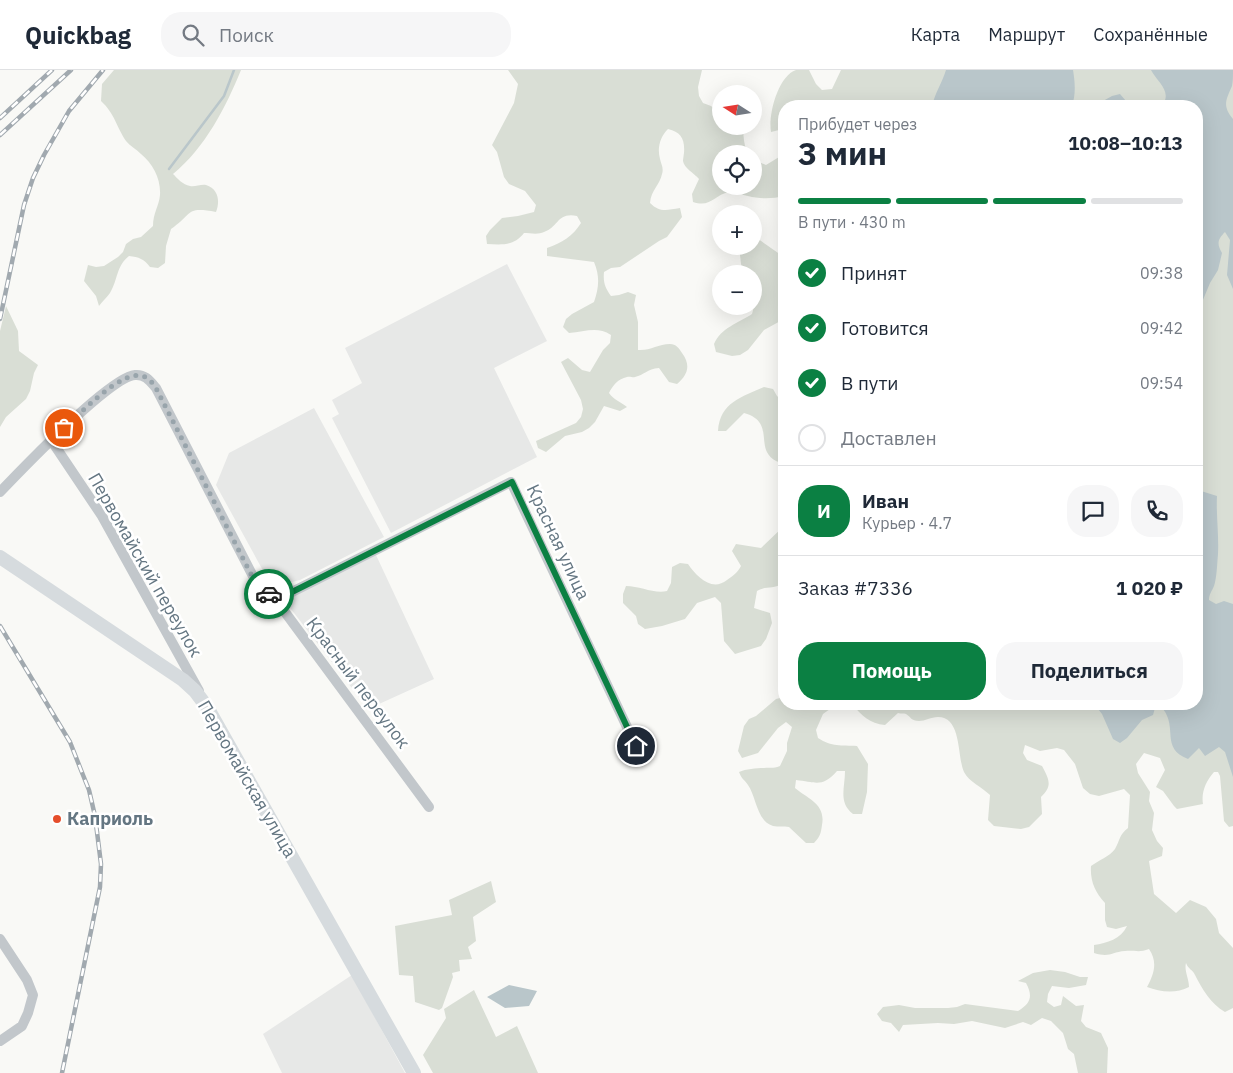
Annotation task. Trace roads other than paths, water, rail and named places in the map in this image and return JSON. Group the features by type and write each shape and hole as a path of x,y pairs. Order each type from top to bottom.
{"street":[{"name":"Красный переулок","path":"51,440 117,382 130,376 145,376 156,388 256,584 276,600 430,806"},
{"path":"0,492 51,440"},
{"name":"Первомайский переулок","path":"51,440 102,516 208,707"},
{"name":"Красная улица","path":"276,600 512,482 636,746"},
{"name":"Первомайская улица","path":"0,558 183,680 208,707 414,1073"},
{"path":"0,939 27,980 33,995 22,1026 0,1041"}],"waterway":[{"path":"169,169 224,96 234,70"}],"railway":[{"path":"0,118 52,70"},
{"path":"0,135 71,70"},
{"path":"0,319 24,205 33,178 69,111 103,70"},
{"path":"0,626 70,742 89,790 95,816 101,864 100,887 62,1073"}],"place":[{"name":"Каприоль","path":"57,819"}]}
